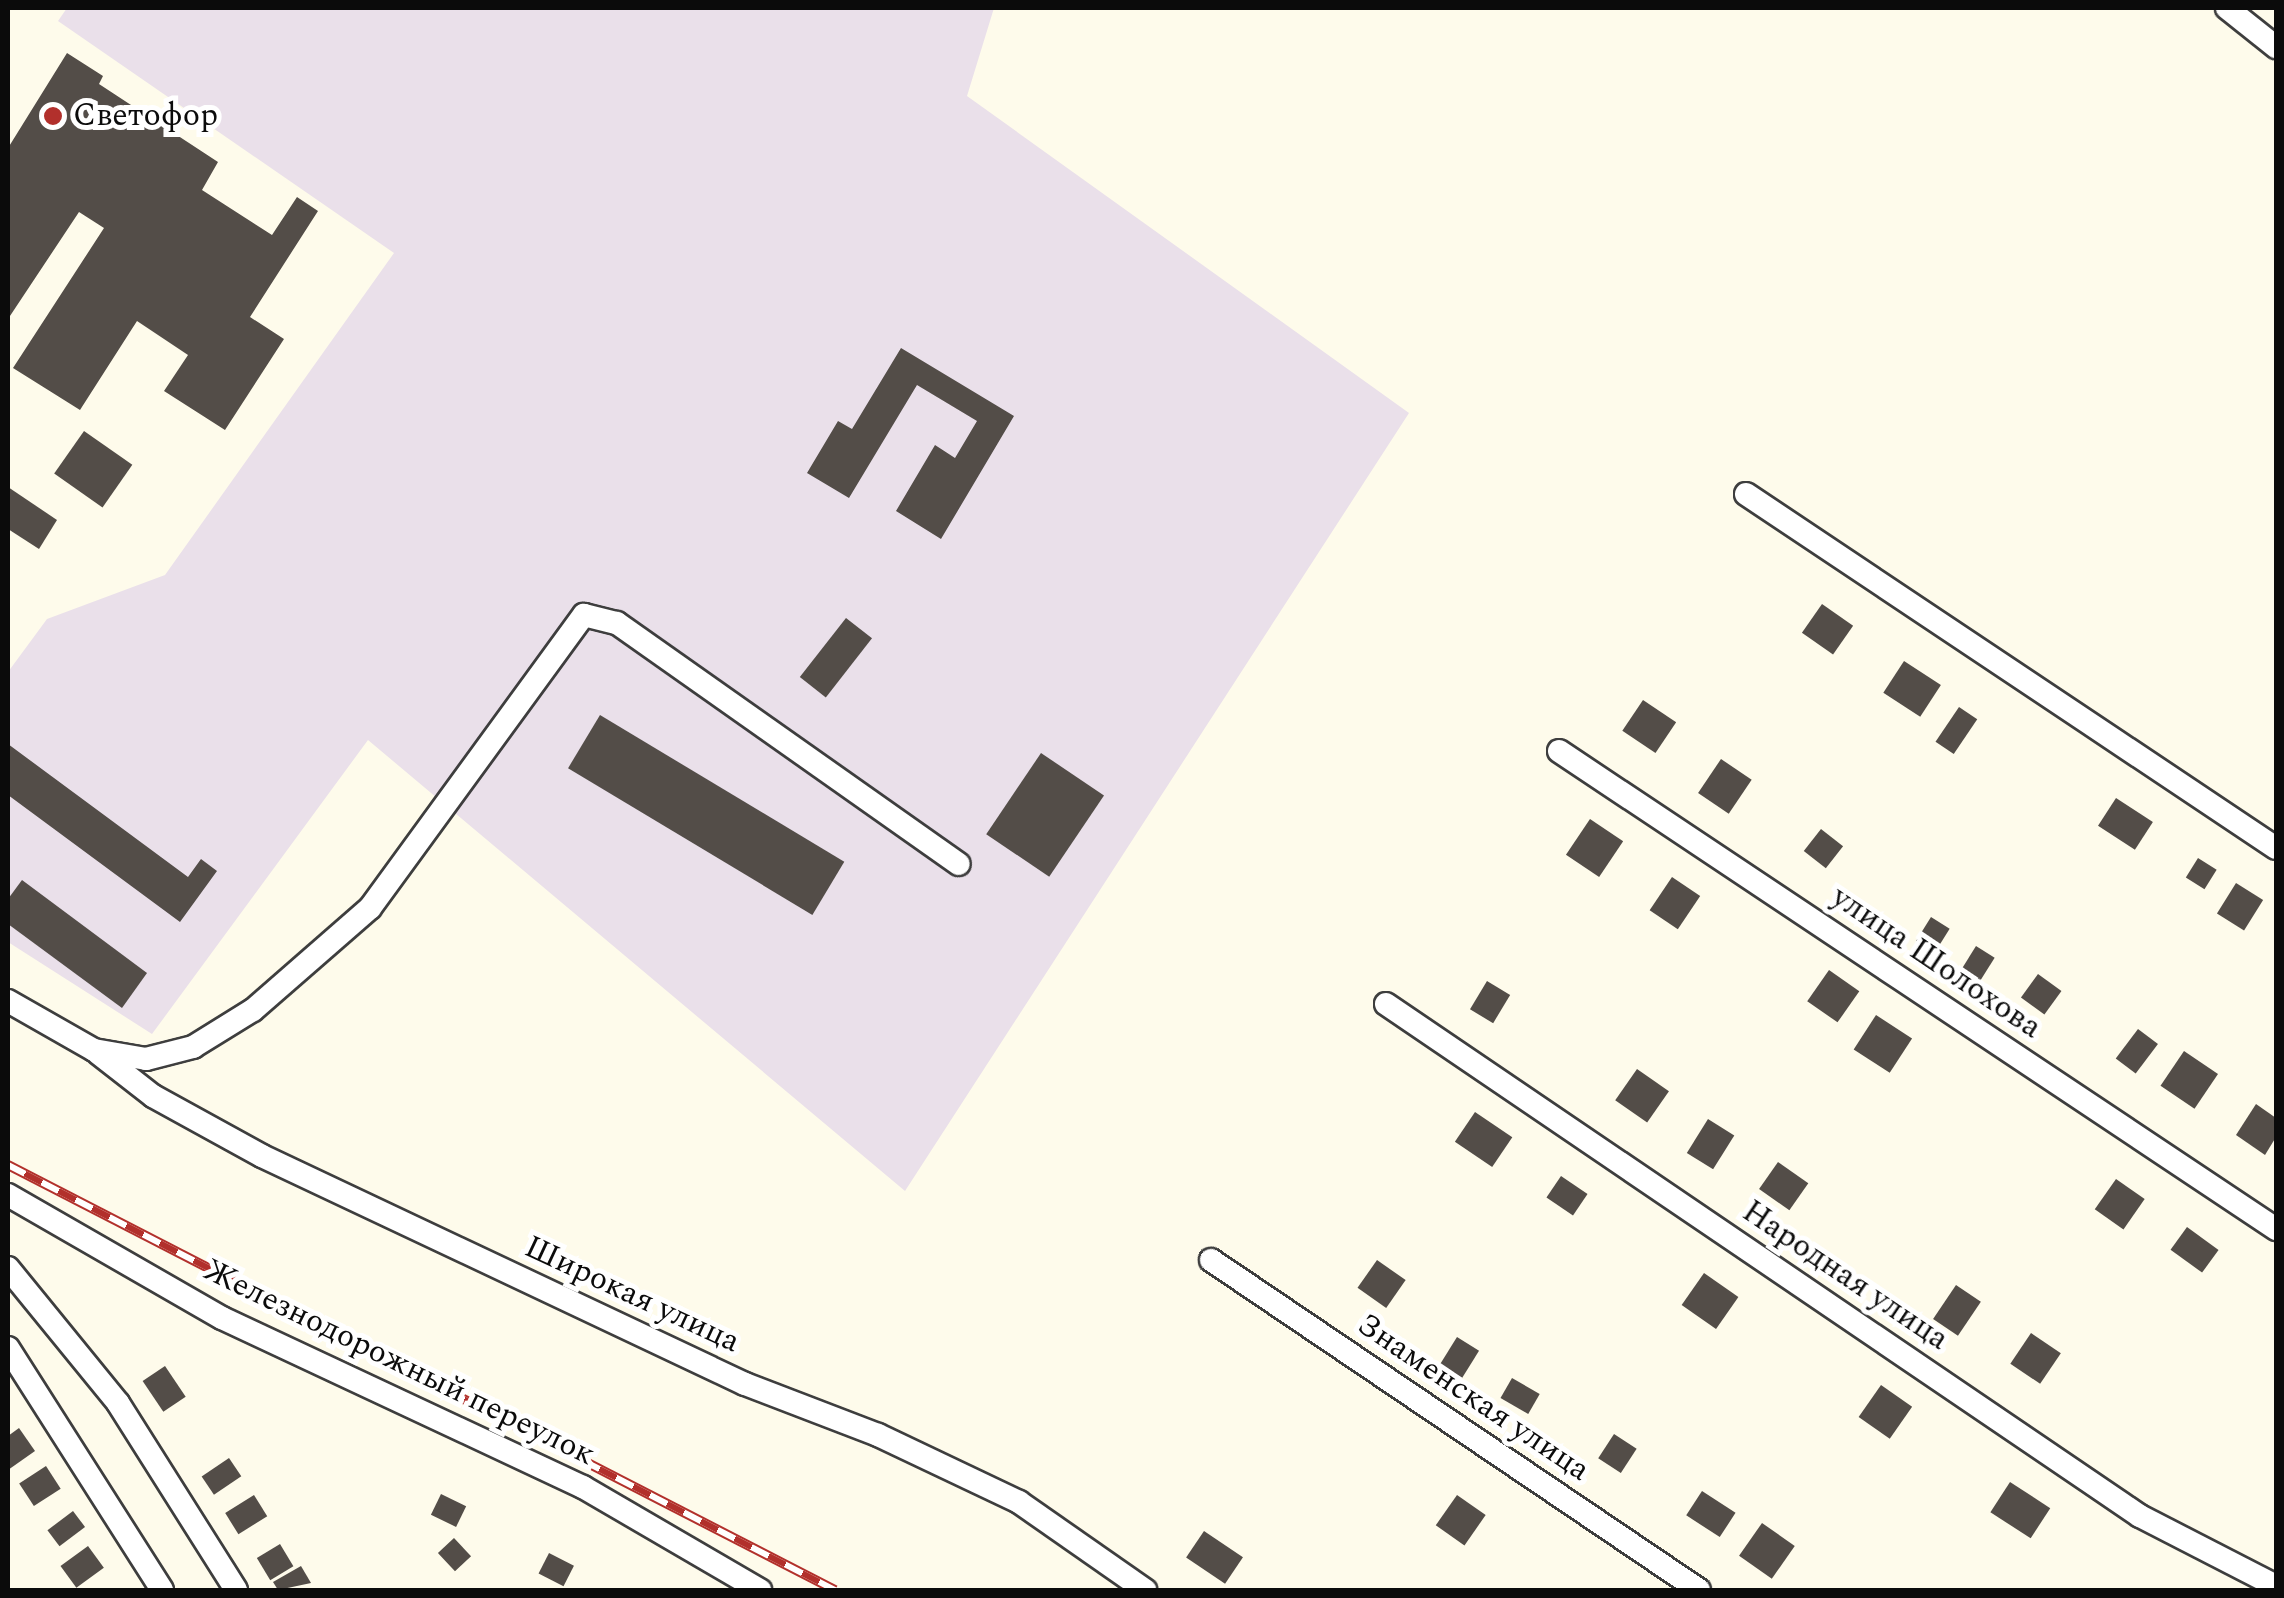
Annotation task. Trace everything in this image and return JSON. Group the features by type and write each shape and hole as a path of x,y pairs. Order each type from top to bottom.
{"street":[{"path":"2227,8 2276,47"},
{"path":"1746,494 2276,848"},
{"path":"8,1000 94,1050 146,1060 193,1047 253,1010 370,908 584,616 617,623 958,864"},
{"name":"улица Шолохова","path":"1559,751 2276,1229"},
{"name":"Народная улица","path":"1386,1004 2140,1516 2276,1586"},
{"name":"Широкая улица","path":"94,1050 153,1096 262,1156 745,1384 878,1434 1019,1502 1146,1590"},
{"name":"Железнодорожный переулок","path":"8,1196 222,1318 583,1487 747,1587"},
{"name":"Знаменская улица","path":"1211,1260 1699,1590"},
{"path":"8,1268 118,1403 236,1590"},
{"path":"8,1348 162,1590"}],"shaded area":[{"path":"67,8 994,8 967,96 1409,413 905,1191 368,740 152,1034 8,942 8,672 47,619 165,575 394,253 58,21"}],"building":[{"path":"67,53 103,76 99,84 218,162 202,190 272,235 297,197 318,211 250,317 284,339 225,430 164,391 188,355 137,321 80,410 13,368 104,228 79,212 8,319 8,148"},
{"path":"901,348 1014,416 941,539 896,511 935,445 955,458 977,421 917,385 849,498 807,473 838,421 852,429"},
{"path":"84,431 132,465 103,507 54,474"},
{"path":"8,487 57,520 39,549 8,529"},
{"path":"1822,604 1853,626 1833,654 1802,633"},
{"path":"846,618 872,638 826,697 800,677"},
{"path":"1904,661 1941,685 1920,717 1883,693"},
{"path":"1643,700 1676,722 1655,753 1622,731"},
{"path":"1959,707 1977,719 1954,754 1936,742"},
{"path":"600,715 844,862 812,915 568,768"},
{"path":"8,744 188,877 201,859 217,871 180,922 8,795"},
{"path":"1041,753 1104,795 1049,877 986,834"},
{"path":"1721,759 1752,780 1729,814 1698,793"},
{"path":"2116,798 2153,822 2135,850 2098,826"},
{"path":"1590,819 1623,841 1599,877 1566,855"},
{"path":"1821,829 1843,846 1826,868 1804,851"},
{"path":"2198,858 2217,870 2204,889 2186,878"},
{"path":"1672,877 1700,896 1678,929 1650,910"},
{"path":"22,880 147,973 122,1008 8,924 8,899"},
{"path":"2236,883 2263,900 2244,930 2217,914"},
{"path":"1931,917 1950,929 1935,952 1916,941"},
{"path":"1976,946 1995,958 1980,981 1962,969"},
{"path":"1829,970 1859,991 1838,1022 1807,1001"},
{"path":"2038,974 2061,991 2044,1015 2021,997"},
{"path":"1487,981 1510,995 1493,1023 1470,1009"},
{"path":"1876,1015 1912,1038 1890,1073 1854,1049"},
{"path":"2138,1029 2158,1044 2136,1074 2116,1059"},
{"path":"2184,1051 2218,1074 2195,1109 2161,1086"},
{"path":"1637,1069 1669,1091 1647,1122 1615,1100"},
{"path":"2256,1104 2276,1118 2276,1137 2265,1155 2236,1135"},
{"path":"1475,1112 1512,1137 1492,1167 1455,1142"},
{"path":"1708,1119 1734,1135 1713,1169 1687,1153"},
{"path":"1778,1162 1808,1183 1789,1210 1759,1189"},
{"path":"1561,1176 1588,1194 1573,1215 1546,1198"},
{"path":"2116,1179 2145,1199 2123,1229 2095,1209"},
{"path":"2187,1227 2219,1250 2202,1273 2171,1250"},
{"path":"1377,1260 1406,1280 1386,1308 1357,1288"},
{"path":"1704,1273 1738,1297 1716,1329 1682,1305"},
{"path":"1956,1285 1981,1302 1958,1336 1933,1319"},
{"path":"2031,1333 2061,1353 2040,1384 2010,1364"},
{"path":"1457,1337 1479,1351 1462,1378 1440,1364"},
{"path":"165,1366 186,1397 163,1412 143,1381"},
{"path":"1512,1378 1540,1394 1528,1414 1500,1398"},
{"path":"1881,1385 1912,1407 1890,1439 1859,1417"},
{"path":"19,1428 35,1451 8,1470 8,1436"},
{"path":"1614,1434 1637,1449 1621,1473 1598,1458"},
{"path":"229,1458 241,1476 214,1495 202,1476"},
{"path":"46,1466 61,1489 34,1506 19,1483"},
{"path":"2010,1482 2050,1508 2031,1538 1990,1512"},
{"path":"1702,1491 1736,1513 1720,1537 1686,1515"},
{"path":"441,1494 466,1506 456,1527 431,1515"},
{"path":"254,1495 267,1516 238,1534 225,1513"},
{"path":"1457,1495 1486,1515 1464,1545 1436,1525"},
{"path":"73,1511 85,1527 59,1546 47,1530"},
{"path":"1762,1523 1795,1546 1772,1579 1739,1556"},
{"path":"1204,1531 1243,1557 1225,1584 1186,1558"},
{"path":"454,1538 471,1556 455,1571 438,1553"},
{"path":"280,1544 293,1566 270,1580 257,1558"},
{"path":"88,1546 104,1568 76,1588 60,1566"},
{"path":"549,1553 574,1566 564,1586 539,1573"},
{"path":"301,1566 311,1583 278,1590 273,1582"}],"railway":[{"path":"8,1165 835,1590"}],"place":[{"name":"Светофор","path":"53,116"}]}
